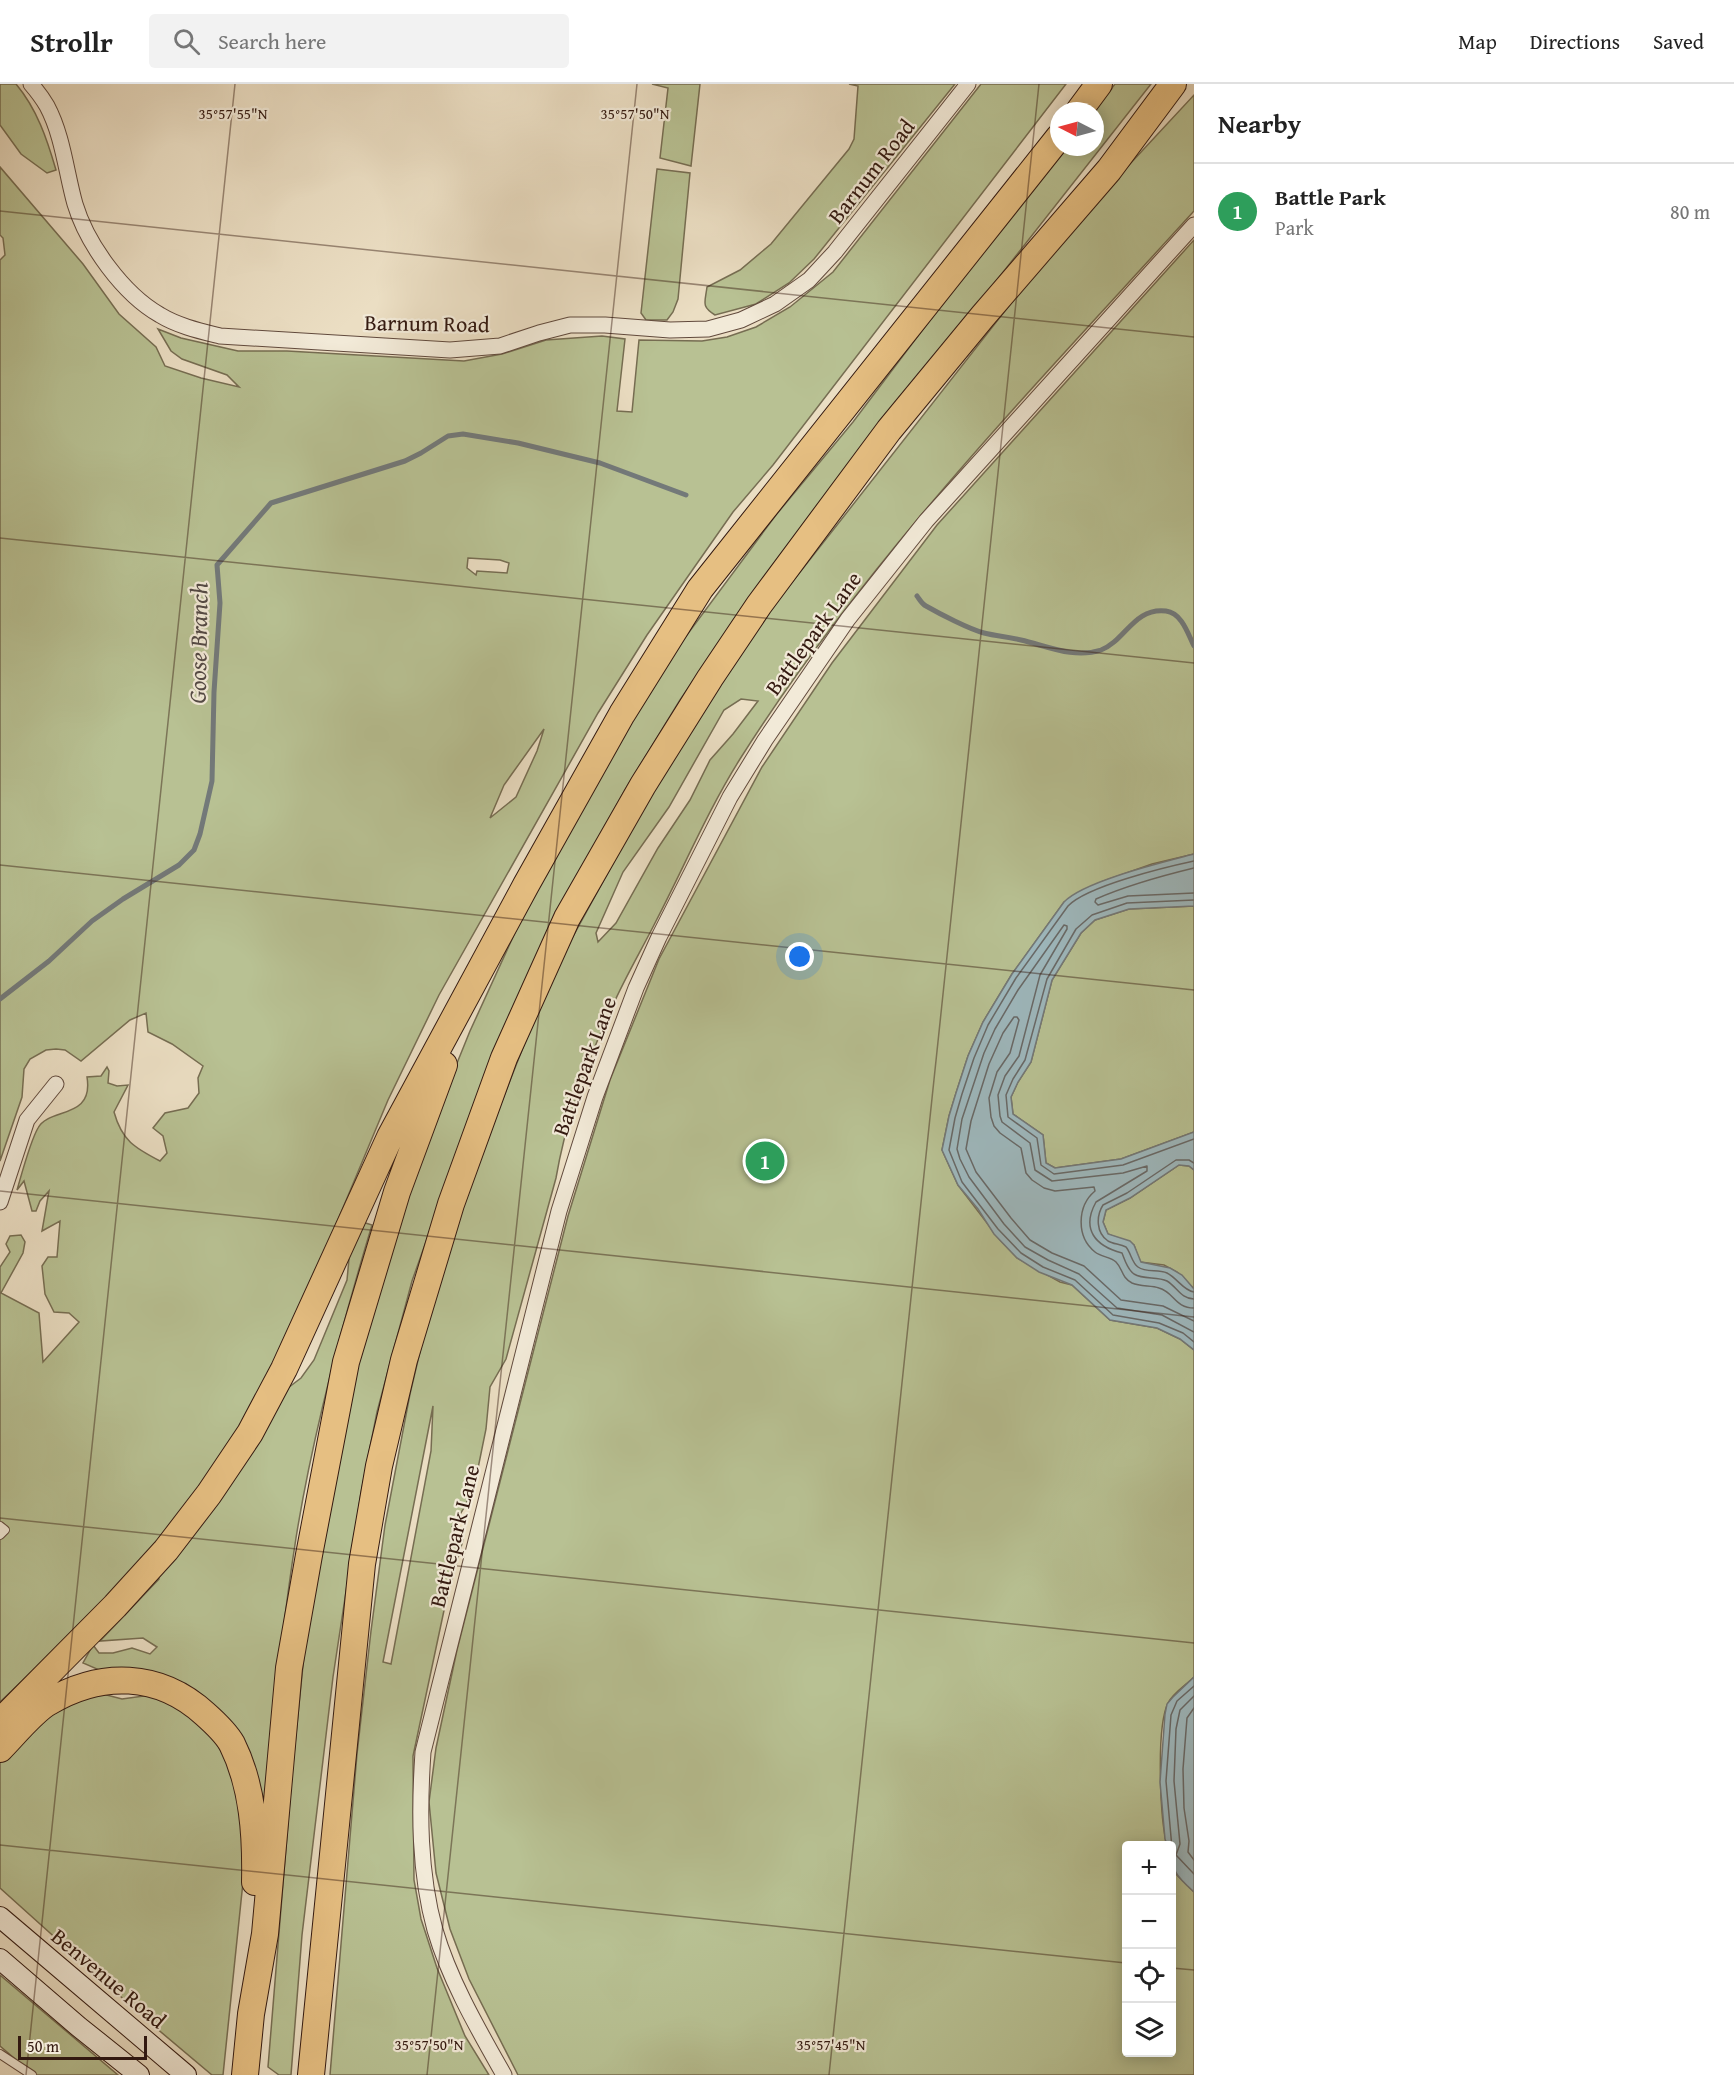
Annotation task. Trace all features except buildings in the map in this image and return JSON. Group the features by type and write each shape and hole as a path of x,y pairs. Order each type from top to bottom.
{"highway":[{"path":"1086,102 1099,84"},
{"path":"311,2075 362,1564 379,1466 405,1360 451,1204 504,1058 567,918 643,785 710,678 753,615 889,430 983,316 1109,170 1173,84"},
{"path":"0,1722 115,1606 166,1550 209,1494 249,1433 284,1369 390,1137 526,885 622,714 700,588 1050,148"},
{"path":"245,2075 250,2026 265,1934 289,1668 346,1362 397,1192 448,1053 526,885"},
{"path":"0,1749 47,1703 84,1684 109,1680 138,1680 167,1690 193,1702 213,1721 231,1742 245,1776 252,1813 256,1855 250,2026"}],"main road":[{"name":"Benvenue Road","path":"0,1917 186,2075"},
{"path":"0,1959 139,2075"}],"street":[{"name":"Barnum Road","path":"31,84 48,106 58,134 76,206 91,238 105,263 136,297 159,315 189,328 220,336 450,350 500,346 570,325 670,330 708,329 741,320 775,304 809,280 835,252 968,84"},
{"name":"Battlepark Lane","path":"504,2075 477,2028 452,1976 435,1929 425,1881 422,1837 420,1796 423,1752 559,1211 588,1116 616,1038 659,937 730,797 765,740 848,618 926,521 1194,225"},
{"path":"0,1202 27,1120 56,1084"}],"lane":[{"path":"0,1526 5,1530 0,1535"},
{"path":"0,2054 33,2075"}],"green space":[{"path":"0,84 16,84 30,104 41,125 56,170 47,173 21,154 0,125"},
{"path":"652,84 700,84 691,166 660,158 668,88"},
{"path":"849,84 955,84 814,259 789,283 756,304 715,315 706,306 707,287 740,270 771,244 849,149 854,139 858,86"},
{"path":"981,84 1066,84 773,465 733,512 647,635 598,713 439,995 388,1100 327,1246 255,1406 188,1510 83,1623 0,1702 0,1267 10,1252 6,1244 10,1236 21,1235 25,1242 23,1253 1,1293 39,1313 43,1362 79,1322 69,1313 54,1312 45,1294 42,1266 48,1257 57,1257 60,1221 42,1231 49,1191 40,1201 36,1211 32,1211 24,1181 17,1190 26,1158 38,1128 51,1117 69,1111 84,1100 87,1091 87,1077 101,1076 107,1067 108,1083 117,1086 128,1085 114,1112 121,1130 125,1137 143,1152 160,1161 167,1153 163,1136 153,1128 165,1113 188,1108 199,1093 198,1078 203,1066 172,1044 148,1032 146,1013 130,1020 81,1061 65,1050 46,1050 30,1059 24,1069 22,1097 0,1161 0,260 5,255 3,238 0,235 0,167 83,264 119,314 156,347 165,366 239,387 227,375 182,359 171,351 158,329 181,338 238,351 287,351 464,361 502,354 546,340 602,336 625,339 617,411 632,412 639,340 702,341 727,337 756,327 790,307 833,272","holes":["468,558 500,560 509,563 507,573 477,571 476,575 467,568","544,729 537,751 516,797 490,818 504,785"]},
{"path":"1115,84 1151,84 1104,144 1104,102 1101,102"},
{"path":"1194,95 1194,211 955,475 842,613 789,685 728,778 707,818 618,994 579,1090 506,1359 490,1387 486,1429 475,1483 464,1508 452,1527 463,1540 446,1601 413,1756 414,1880 421,1919 437,1968 465,2036 489,2075 330,2075 357,1754 371,1631 385,1525 410,1394 431,1305 461,1212 535,1017 564,953 664,770 757,627 1034,274 1103,193","holes":["741,699 758,701 710,760 690,800 658,848 616,923 598,942 596,933 623,872 669,807 724,710","433,1406 431,1451 391,1664 383,1662"]},
{"path":"1058,156 1094,156 772,566 680,700 625,790 578,874 454,1163 412,1281 377,1412 361,1493 333,1677 302,1935 291,2075 279,2075 268,2067 292,1774 307,1626 351,1390 419,1157 470,1031 530,900 587,793 675,651 776,515 853,422"},
{"path":"657,169 690,173 678,299 667,320 646,320 641,313"},
{"path":"1194,240 1194,854 1152,864 1101,882 1064,902 1012,974 983,1022 968,1056 956,1093 942,1150 958,1185 1000,1240 1017,1258 1060,1282 1072,1285 1110,1320 1157,1328 1180,1339 1194,1350 1194,1677 1170,1699 1164,1715 1160,1773 1166,1841 1122,1841 1122,2057 1176,2057 1176,1874 1194,1892 1194,2075 518,2075 469,1979 450,1929 436,1873 429,1802 436,1748 457,1650 568,1216 610,1080 659,959 762,767 832,663 937,525"},
{"path":"1194,906 1194,1132 1121,1159 1055,1168 1046,1163 1043,1135 1013,1114 1011,1097 1031,1062 1052,980 1081,933 1095,920 1129,909"},
{"path":"1179,1165 1189,1166 1194,1170 1194,1289 1177,1272 1164,1265 1140,1262 1134,1245 1108,1234 1103,1222 1106,1210 1130,1198"},
{"path":"359,1221 372,1225 329,1380 303,1498 287,1604 265,1804 260,1803 226,1725 83,1663 93,1645 99,1653 113,1653 132,1648 150,1654 157,1647 143,1638 100,1641 159,1579 157,1570 280,1394 301,1378 314,1360 347,1280 349,1259 344,1256"},
{"path":"95,1692 122,1699 151,1695 171,1702 196,1719 214,1739 228,1763 243,1820 243,1882 223,2075 212,2075 149,2022 0,1888 0,1758 48,1711"},
{"path":"0,1975 118,2075 34,2075 0,2046"}],"water":[{"path":"1194,854 1194,906 1129,909 1095,920 1081,933 1052,980 1031,1062 1011,1097 1013,1114 1043,1135 1046,1163 1055,1168 1121,1159 1194,1132 1194,1170 1189,1166 1179,1165 1130,1198 1106,1210 1103,1222 1108,1234 1130,1241 1134,1245 1141,1262 1170,1268 1182,1275 1194,1289 1194,1350 1180,1339 1157,1328 1110,1320 1072,1285 1039,1272 1017,1258 994,1234 978,1209 958,1185 942,1150 956,1093 968,1056 983,1022 1012,974 1064,902 1074,894 1106,880"},
{"path":"1194,1677 1194,1892 1176,1872 1176,1841 1166,1841 1165,1839 1160,1782 1165,1714 1167,1704"}],"waterway":[{"name":"Goose Branch","path":"0,999 49,961 92,921 179,865 194,850 212,781 214,692 220,603 217,565 271,503 405,461 448,436 463,434 518,443 600,463 686,495"},
{"name":"Goose Branch","path":"917,596 926,606 978,631 1061,651 1081,653 1101,650 1117,640 1146,614 1166,611 1180,620 1194,646"}],"place":[{"name":"Battle Park","path":"765,1161"}]}
